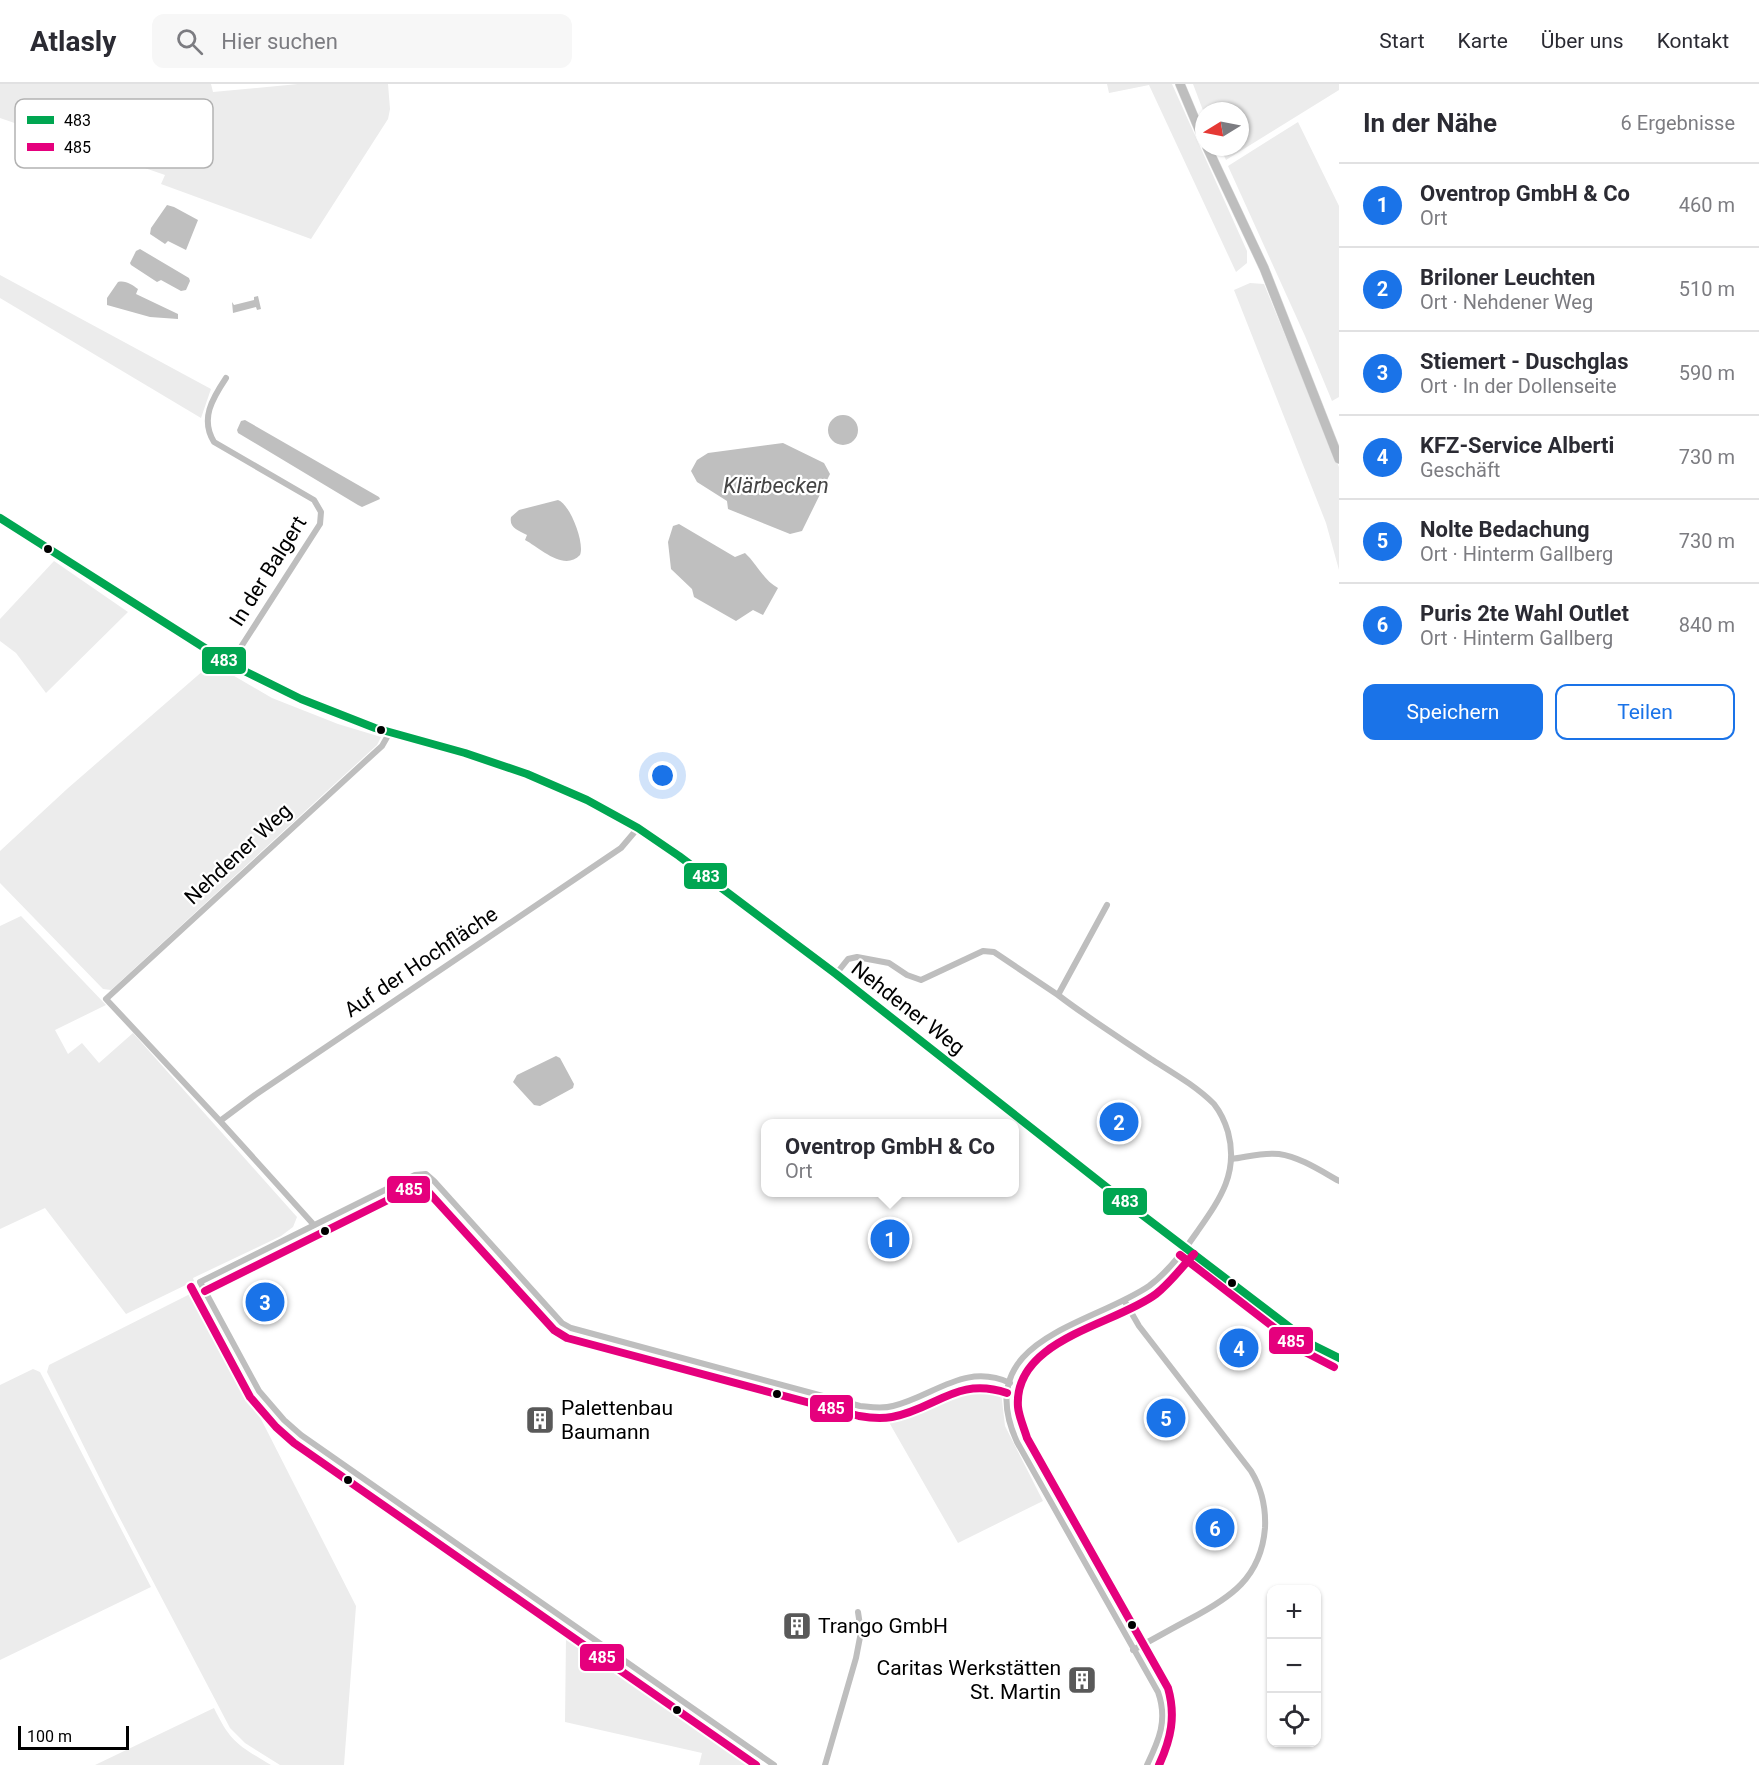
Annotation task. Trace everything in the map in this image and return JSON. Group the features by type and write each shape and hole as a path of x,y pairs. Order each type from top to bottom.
{"main road":[{"path":"1180,84 1195,120"},
{"path":"1211,156 1264,268 1339,459"}],"street":[{"name":"In der Balgert","path":"226,378 217,391 207,418 207,431 214,442 314,501 321,512 320,524 230,664"},
{"name":"Nehdener Weg","path":"0,518 230,664 329,711 527,774 587,800 638,828 836,974 1124,1201 1313,1345 1339,1358"},
{"name":"Nehdener Weg","path":"220,1121 106,999 382,746 390,732"},
{"name":"Auf der Hochfläche","path":"220,1121 621,848 638,828"},
{"path":"1058,996 1107,905"},
{"path":"836,974 848,959 857,957 889,963 907,975 921,980 983,951 994,952 1193,1086 1214,1105 1225,1120 1232,1159 1228,1179 1218,1200 1186,1247 1156,1280 1124,1300 1040,1342 1019,1362 1010,1383 1007,1402 1008,1417 1017,1442 1158,1692 1163,1714 1160,1738 1147,1765"},
{"path":"220,1121 314,1225"},
{"path":"1232,1159 1279,1154 1297,1159 1339,1181"},
{"path":"774,1765 301,1435 259,1392 200,1282 415,1175 426,1174 562,1323 571,1328 860,1406 891,1407 963,1378 997,1377 1010,1383"},
{"path":"1124,1300 1139,1326 1251,1471 1260,1489 1265,1511 1264,1537 1261,1548 1253,1569 1238,1588 1222,1602 1133,1650"},
{"path":"825,1765 856,1658 861,1632 858,1612"}],"shaded area":[{"path":"0,84 211,84 213,92 298,84 388,84 390,109 388,119 311,239 161,184 165,175 145,168 213,168 213,99 15,99 15,123 0,118"},
{"path":"1107,84 1172,84 1195,135 1195,156 1204,156 1247,251 1247,263 1236,272 1149,85 1109,93"},
{"path":"1193,84 1339,84 1339,90 1249,146 1249,102 1200,102"},
{"path":"1298,122 1339,206 1339,397 1332,401 1228,166 1244,156 1249,156 1249,153"},
{"path":"0,275 211,389 201,418 0,298"},
{"path":"1250,283 1264,284 1339,467 1339,570 1326,523 1234,290"},
{"path":"54,561 128,612 46,693 16,653 0,641 0,619"},
{"path":"212,663 272,698 338,724 381,737 377,745 111,990 103,989 0,883 0,851 67,789"},
{"path":"21,916 106,1005 55,1030 68,1054 82,1043 99,1063 133,1033 297,1217 293,1227 281,1236 193,1278 194,1281 126,1314 45,1208 0,1229 0,926"},
{"path":"196,1291 356,1606 344,1765 280,1765 245,1743 230,1728 116,1511 47,1372 49,1365"},
{"path":"33,1369 40,1372 151,1587 0,1660 0,1385"},
{"path":"985,1385 1001,1392 1005,1426 1043,1501 958,1543 890,1424 891,1419 936,1398 960,1389"},
{"path":"566,1636 757,1765 699,1765 702,1753 565,1722"},
{"path":"214,1708 225,1729 236,1742 271,1765 95,1765"}],"water":[{"path":"167,205 198,220 186,250 168,241 165,244 150,234 151,228"},
{"path":"140,249 189,278 186,290 181,291 161,280 157,282 131,265 136,251"},
{"path":"118,282 131,284 138,289 136,294 178,314 178,319 150,317 107,305 107,298"},
{"path":"258,296 261,309 257,310 256,307 233,313 232,302 234,305 254,300 254,297"},
{"path":"843,415 854,419 858,430 854,441 843,445 832,441 828,430 832,419"},
{"path":"245,420 380,499 362,507 358,505 238,433 241,421"},
{"name":"Klärbecken","path":"783,443 824,463 830,474 802,531 790,534 728,509 727,501 697,482 691,471 697,460 708,453"},
{"path":"558,500 572,516 578,533 581,549 580,555 574,560 560,560 545,553 525,540 527,535 511,524 511,517 519,510"},
{"path":"679,524 735,557 745,553 778,588 763,615 753,610 736,621 694,597 692,589 671,569 668,542 673,526"},
{"path":"556,1056 560,1058 574,1084 573,1088 540,1106 534,1105 513,1082 517,1075"}],"transit line":[{"name":"483","path":"0,518 230,664 301,699 375,728 465,753 527,774 587,800 638,828 836,974 1124,1201 1313,1345 1339,1358"},
{"name":"485","path":"205,1291 422,1185 554,1330 567,1338 859,1416 888,1418 908,1413 960,1391 974,1388 1007,1393"},
{"name":"485","path":"1159,1765 1167,1746 1171,1727 1172,1708 1168,1688 1027,1438 1018,1407 1021,1384 1032,1365 1049,1350 1156,1294 1194,1254"},
{"name":"485","path":"1180,1255 1307,1353 1334,1367"},
{"name":"485","path":"191,1287 250,1397 276,1427 294,1443 756,1765"}],"place":[{"name":"Briloner Leuchten","path":"1119,1122"},
{"name":"Oventrop GmbH & Co","path":"890,1239"},
{"name":"Stiemert - Duschglas","path":"265,1302"},
{"name":"KFZ-Service Alberti","path":"1239,1348"},
{"name":"Nolte Bedachung","path":"1166,1418"},
{"name":"Palettenbau Baumann","path":"540,1420"},
{"name":"Puris 2te Wahl Outlet","path":"1215,1528"},
{"name":"Trango GmbH","path":"797,1626"},
{"name":"Caritas Werkstätten St. Martin","path":"1082,1680"}]}
